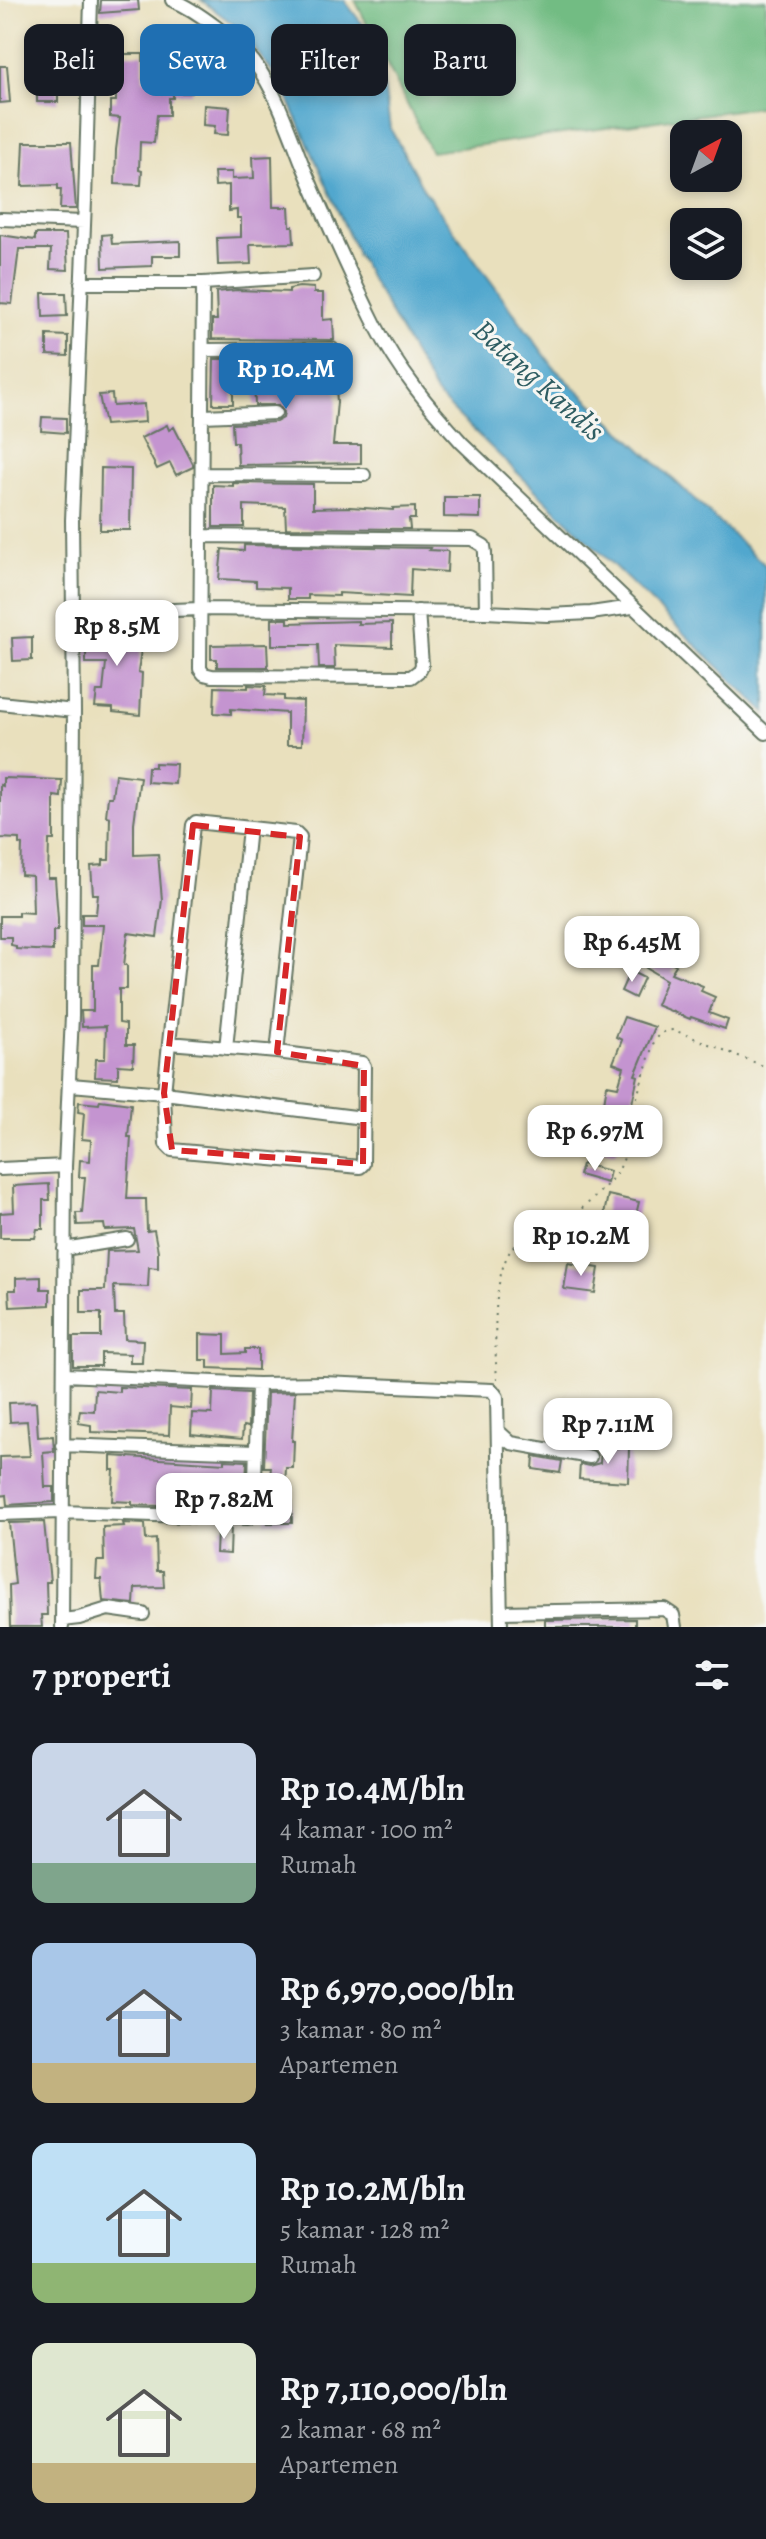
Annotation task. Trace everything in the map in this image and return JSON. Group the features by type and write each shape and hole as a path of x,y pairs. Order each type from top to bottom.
{"street":[{"path":"91,0 72,520 71,1085 65,1166 62,1623 108,1609 143,1614"},
{"path":"172,0 205,20 253,61 273,94 336,245 393,356 412,386 462,443 766,733"},
{"path":"0,219 84,222"},
{"path":"81,283 203,283 313,276"},
{"path":"203,283 198,662 204,674 411,677 422,665 418,611"},
{"path":"204,350 332,349"},
{"path":"203,416 275,413"},
{"path":"202,474 364,475"},
{"path":"201,536 472,539 479,541 485,553 486,612"},
{"path":"73,614 199,609 571,615 632,607"},
{"path":"0,703 74,711"},
{"path":"169,1043 362,1063 363,1164 360,1167 172,1150 166,1144 164,1093 169,1043 193,825 196,822 296,833 300,837 277,1052"},
{"path":"226,1048 249,828"},
{"path":"71,1085 164,1093 363,1118"},
{"path":"0,1169 65,1166"},
{"path":"64,1249 127,1239"},
{"path":"65,1375 258,1384 488,1388 497,1397 501,1627"},
{"path":"0,1514 61,1512 248,1518 254,1510 258,1384"},
{"path":"498,1431 511,1443 590,1457"},
{"path":"62,1445 255,1452"},
{"path":"501,1612 664,1609 673,1615 675,1627"}],"path":[{"path":"497,1397 494,1333 501,1282 509,1254 518,1242 548,1232 568,1217 603,1188 618,1169 653,1044 660,1033 674,1030 766,1067"}],"highlighted area":[{"path":"193,825 300,837 277,1052 364,1066 363,1164 172,1150 164,1093"}],"green space":[{"path":"355,0 766,0 766,106 431,152 388,66 388,24 367,24"}],"water":[{"path":"201,0 344,0 362,24 271,24 271,70 255,49 255,24 233,24"},
{"name":"Batang Kandis","path":"287,96 385,96 390,128 424,190 555,369 766,566 766,713 437,395 359,258"}],"building":[{"path":"101,0 138,0 139,10 100,13"},
{"path":"124,54 140,54 140,96 173,96 169,98 169,115 157,115 154,143 140,142 141,185 115,184 120,118 110,117 110,101 116,101 116,96 124,96"},
{"path":"0,66 7,66 10,102 0,103"},
{"path":"37,96 58,96 58,102 37,102"},
{"path":"204,105 230,107 228,135 214,134 215,126 203,125"},
{"path":"24,142 71,142 76,209 60,209 61,189 58,185 22,186"},
{"path":"272,156 273,207 289,207 294,243 250,244 251,264 218,265 217,238 241,237 241,218 237,218 237,210 229,211 229,185 215,186 214,172 232,172 232,179 254,178 253,157"},
{"path":"35,234 66,234 68,270 50,269 51,249 19,249 12,304 0,303 0,235 35,240"},
{"path":"111,234 112,244 180,241 180,256 152,256 152,266 103,268 102,235"},
{"path":"314,288 314,293 323,293 323,320 333,319 334,340 212,339 212,320 217,320 216,292 289,292 289,289"},
{"path":"42,293 66,293 67,316 43,317"},
{"path":"47,335 68,336 68,356 47,355"},
{"path":"334,358 337,402 333,445 361,445 361,463 238,465 232,424 276,422 283,418 284,412 278,405 255,405 254,380 233,381 233,404 213,404 214,359"},
{"path":"112,394 113,406 144,404 145,422 105,425 99,395"},
{"path":"42,417 66,418 66,433 41,431"},
{"path":"167,425 169,430 174,427 193,464 193,467 176,475 170,463 157,469 141,438"},
{"path":"101,468 131,469 130,530 100,530"},
{"path":"233,483 313,484 313,508 393,510 415,507 415,519 409,519 410,529 286,528 285,507 244,505 244,527 213,527 213,485 233,486"},
{"path":"444,497 480,497 480,518 444,517"},
{"path":"244,545 430,548 448,551 447,572 411,569 410,597 339,593 339,596 308,595 308,599 288,599 288,588 256,587 256,581 219,579 222,549 244,551"},
{"path":"272,619 288,619 288,623 392,623 392,647 334,645 335,668 319,668 318,645 272,645"},
{"path":"122,621 123,639 142,642 138,672 142,673 140,715 95,707 97,691 103,691 106,663 86,663 86,641 96,641 96,622"},
{"path":"32,637 32,660 13,661 12,638"},
{"path":"267,644 268,667 217,667 217,659 211,659 211,645"},
{"path":"248,685 266,686 265,695 303,701 302,745 287,745 287,713 231,709 231,714 214,713 215,687 248,688"},
{"path":"155,763 176,764 175,784 147,782 148,767 155,767"},
{"path":"115,774 140,777 134,823 134,855 158,854 162,900 157,937 128,933 124,965 127,965 127,989 119,989 119,1023 126,1024 126,1045 134,1045 133,1066 118,1065 118,1078 95,1077 96,1059 105,1059 106,1026 82,1027 81,1011 93,1011 93,965 99,965 103,925 82,925 82,914 96,914 98,894 93,894 91,866 103,865 103,860 109,860 110,817 106,816"},
{"path":"3,778 62,780 61,797 54,796 54,840 49,840 48,878 55,878 58,919 58,931 53,931 53,951 16,949 11,945 11,937 0,937 0,916 33,913 32,876 21,875 22,845 19,839 0,838 0,785 3,786"},
{"path":"656,953 676,965 671,973 703,986 701,991 715,997 709,1013 728,1020 725,1029 656,1005 666,980 646,968"},
{"path":"630,971 644,978 635,998 621,991"},
{"path":"624,1017 655,1027 635,1075 638,1076 631,1108 628,1107 616,1153 598,1148 608,1104 604,1103 607,1085 618,1087 624,1067 613,1063 622,1040 616,1037"},
{"path":"100,1100 131,1104 127,1199 146,1199 147,1231 154,1230 158,1268 149,1267 148,1287 114,1286 115,1314 124,1314 125,1339 143,1340 142,1363 130,1363 130,1354 101,1353 101,1366 73,1366 73,1337 101,1337 101,1313 81,1313 81,1290 105,1290 107,1251 138,1250 134,1229 105,1230 104,1224 77,1225 76,1213 82,1213 85,1177 79,1177 80,1160 90,1161 91,1140 82,1139 84,1113 78,1112 79,1102 99,1104"},
{"path":"582,1164 610,1171 607,1183 579,1175"},
{"path":"49,1184 50,1200 43,1200 43,1229 37,1229 35,1238 0,1238 0,1213 14,1212 13,1186"},
{"path":"608,1195 639,1202 635,1219 639,1219 637,1233 632,1232 627,1257 596,1252"},
{"path":"568,1263 599,1268 595,1293 564,1289"},
{"path":"41,1277 41,1289 50,1289 50,1305 10,1307 9,1290 16,1290 16,1278"},
{"path":"200,1334 225,1335 225,1354 258,1349 258,1370 208,1368 208,1360 200,1360"},
{"path":"119,1387 192,1390 191,1409 170,1407 169,1435 91,1432 91,1425 78,1423 80,1410 94,1411 95,1390 119,1392"},
{"path":"213,1391 249,1393 248,1427 243,1426 242,1439 191,1434 192,1413 212,1414"},
{"path":"295,1392 293,1468 286,1468 285,1487 291,1487 292,1523 266,1523 266,1514 262,1514 264,1487 269,1487 271,1467 264,1467 267,1393"},
{"path":"36,1402 38,1437 53,1436 54,1451 43,1452 45,1487 54,1487 54,1502 7,1505 6,1495 0,1496 0,1457 30,1456 27,1421 10,1422 9,1403"},
{"path":"601,1447 629,1448 628,1482 579,1479 580,1464 589,1466 600,1463"},
{"path":"111,1456 225,1463 225,1460 247,1461 245,1507 132,1505 132,1502 112,1501 114,1470 111,1470"},
{"path":"534,1456 562,1461 560,1473 533,1469"},
{"path":"44,1522 50,1582 46,1582 47,1615 41,1615 42,1627 10,1627 9,1585 15,1584 9,1523"},
{"path":"123,1523 145,1524 146,1540 156,1539 157,1571 163,1571 164,1587 135,1588 134,1604 103,1601 101,1579 96,1579 97,1561 104,1561 103,1527 124,1526"},
{"path":"222,1526 231,1526 230,1554 216,1553 217,1532 221,1533"},
{"path":"635,1619 635,1627 545,1627 545,1620"}]}
